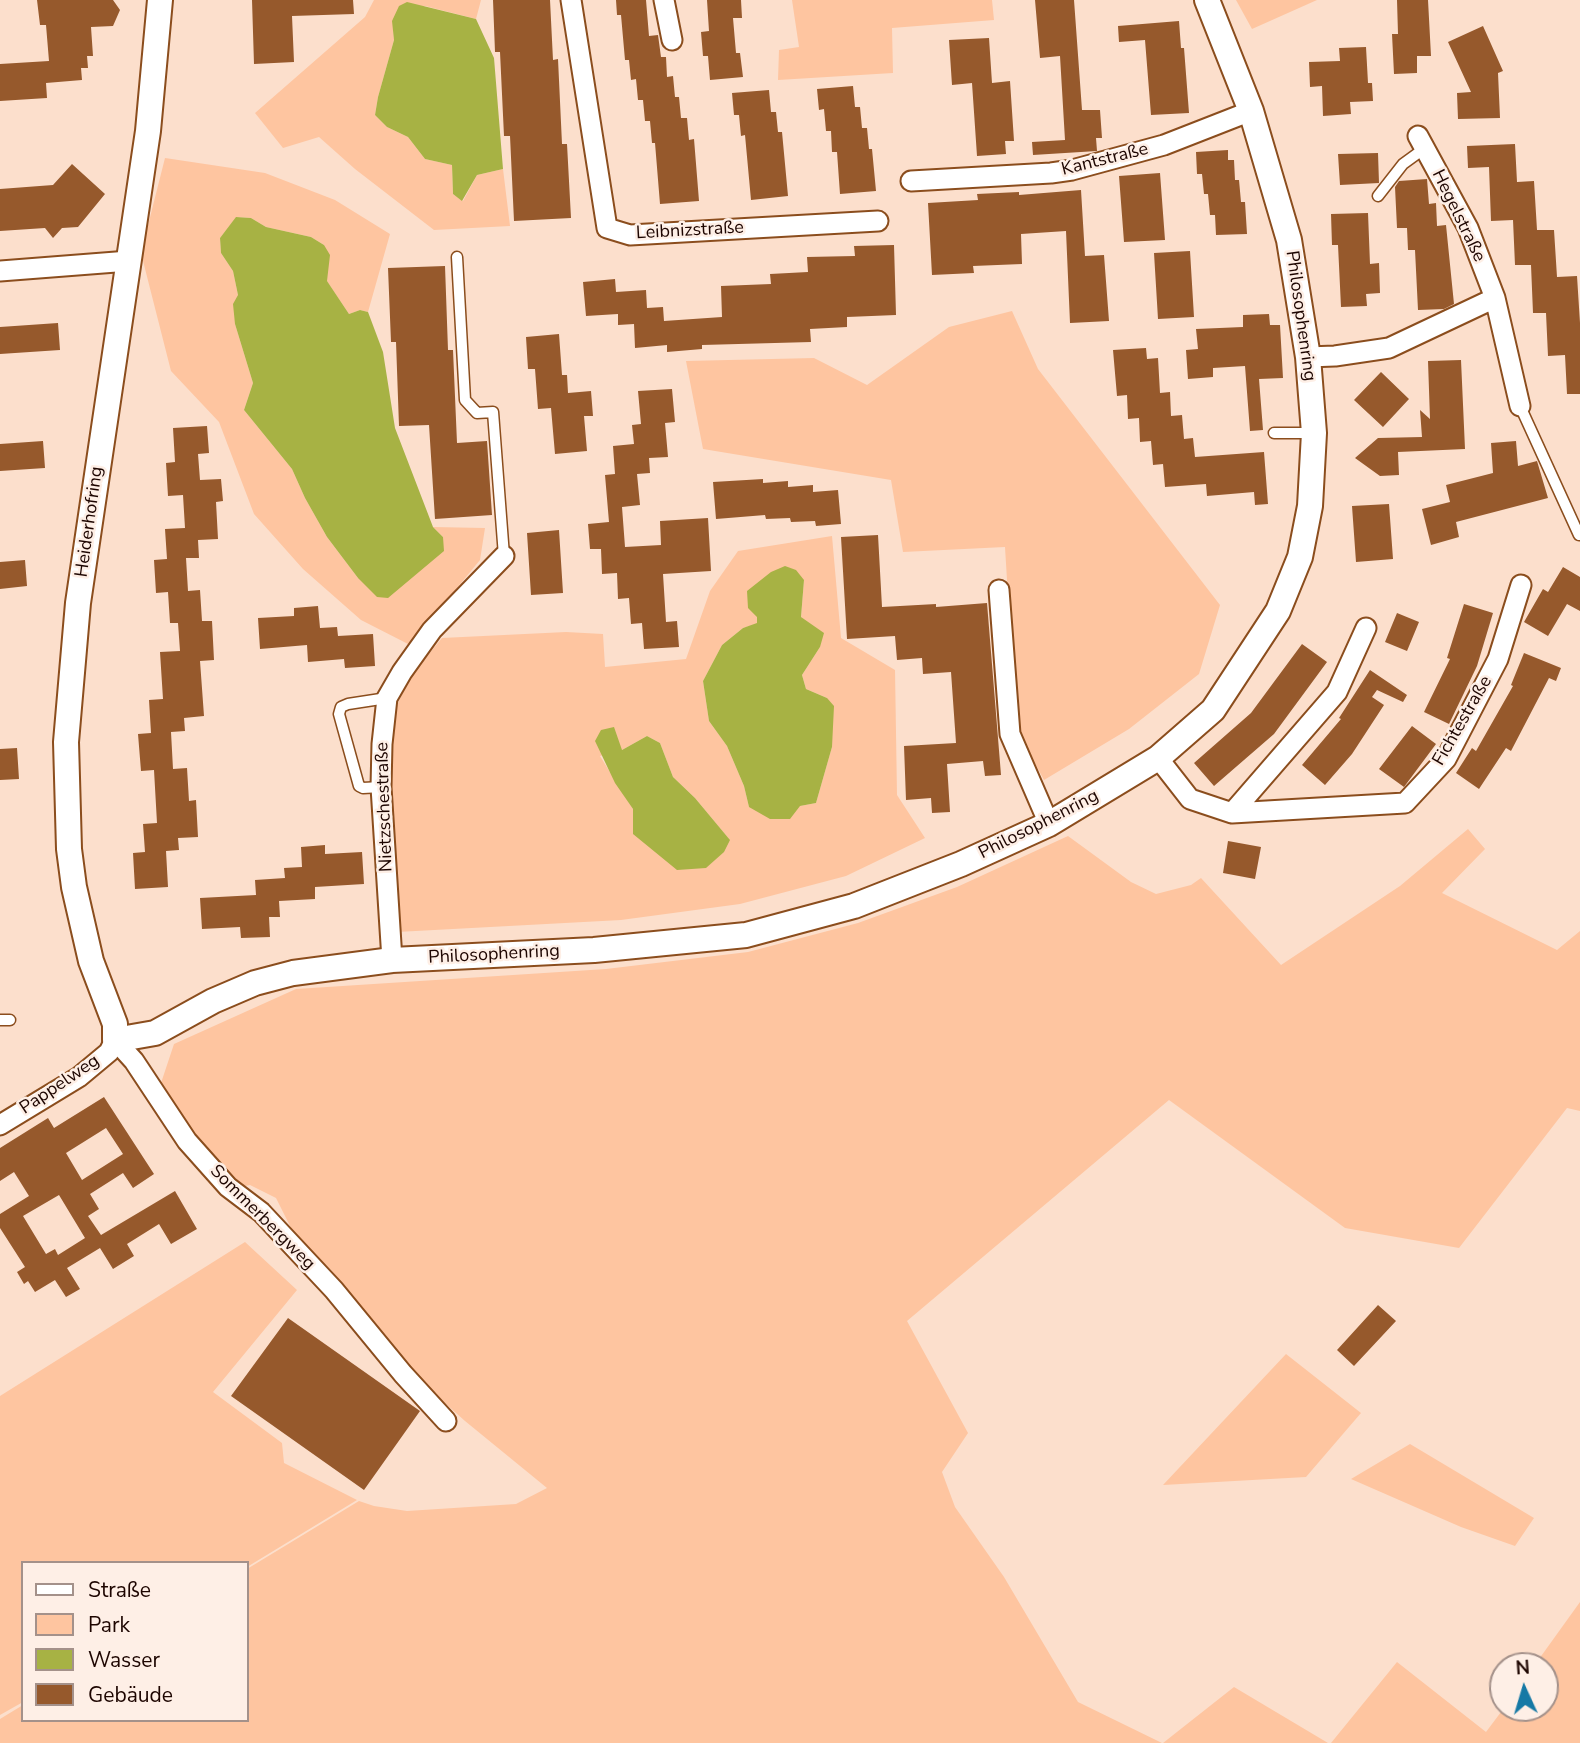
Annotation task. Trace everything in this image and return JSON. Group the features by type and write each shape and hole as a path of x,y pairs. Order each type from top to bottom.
{"street":[{"name":"Heiderhofring","path":"115,1040 115,1024 91,961 74,887 67,813 66,742 78,603 151,105 160,0"},
{"name":"Leibnizstraße","path":"571,0 607,228 630,235 878,221"},
{"path":"664,0 672,40"},
{"name":"Philosophenring","path":"115,1040 156,1033 213,1001 256,983 293,973 392,960 594,950 746,935 854,906 961,864 1049,824 1158,758 1213,710 1278,611 1300,557 1310,506 1314,433 1308,357 1289,240 1251,111 1207,0"},
{"name":"Kantstraße","path":"912,181 1072,170 1164,145 1251,111"},
{"name":"Hegelstraße","path":"1421,142 1468,228 1494,298 1520,406"},
{"path":"0,271 129,261"},
{"path":"1308,357 1389,348 1494,298"},
{"name":"Nietzschestraße","path":"392,960 381,787 387,698 432,630 504,556"},
{"name":"Fichtestraße","path":"1158,758 1190,799 1232,813 1405,803 1446,759 1498,659 1521,585"},
{"path":"999,590 1010,734 1049,824"},
{"path":"1232,813 1337,692 1366,628"},
{"name":"Pappelweg","path":"0,1125 79,1077 109,1052 115,1040"},
{"name":"Sommerbergweg","path":"115,1040 134,1061 187,1141 228,1187 261,1212 334,1290 402,1374 446,1421"}],"lane":[{"path":"1378,196 1421,142"},
{"name":"Nietzschestraße","path":"457,257 465,400 477,413 493,412 504,556"},
{"path":"1520,406 1579,535"},
{"path":"1275,433 1314,433"},
{"path":"381,787 359,786 339,714 341,707 348,704 387,698"}],"green space":[{"path":"374,0 481,0 476,19 425,6 393,21 394,40 375,115 387,127 408,137 425,159 452,165 453,194 463,201 477,175 503,169 510,226 434,230 355,169 319,137 283,148 255,113 365,17"},
{"path":"792,0 992,0 994,20 892,28 893,73 778,80 779,50 799,47"},
{"path":"1236,0 1317,0 1252,29"},
{"path":"165,158 265,173 335,200 390,234 368,312 360,310 349,314 326,280 324,245 311,237 266,227 251,218 237,217 220,238 221,253 233,271 238,295 235,324 253,383 244,410 292,469 327,537 358,578 443,537 433,527 485,528 480,560 410,645 361,620 303,569 254,514 219,422 171,371 141,253"},
{"path":"1012,311 1038,369 1220,605 1199,674 1129,729 1044,780 1016,729 1005,547 903,552 891,480 703,449 686,361 814,358 867,385 949,327"},
{"path":"832,536 841,638 895,670 897,795 925,838 846,876 740,904 621,920 397,932 389,725 408,679 442,638 566,632 603,634 605,667 686,659 710,591 738,551","holes":["804,580 801,617 820,647 802,675 806,689 827,698 832,747 816,803 749,807 744,786 727,746 709,721 703,681 722,645 743,628 757,624 757,617","647,736 660,743 673,777 695,798 729,839 633,809 600,756 622,750"]},
{"path":"1468,829 1485,849 1442,893 1557,950 1580,931 1580,1111 1567,1108 1459,1248 1345,1228 1169,1100 907,1321 968,1433 942,1472 955,1507 1004,1577 1078,1702 1162,1743 0,1743 0,1719 21,1706 21,1722 248,1722 248,1568 359,1501 407,1511 516,1504 547,1488 417,1378 331,1270 294,1234 276,1198 250,1185 235,1188 160,1086 174,1044 296,989 606,969 748,952 858,923 957,887 1068,836 1131,882 1156,894 1191,885 1201,878 1281,965 1400,886"},
{"path":"245,1242 297,1290 213,1392 282,1443 284,1463 357,1500 248,1566 248,1561 21,1561 21,1703 0,1715 0,1396"},
{"path":"1286,1354 1361,1413 1306,1477 1163,1485"},
{"path":"1410,1444 1534,1518 1515,1546 1461,1527 1351,1479"},
{"path":"1580,1602 1580,1743 1331,1743 1397,1662 1486,1732 1494,1722 1559,1722 1559,1652 1544,1652"},
{"path":"1234,1687 1328,1743 1163,1743"}],"water":[{"path":"407,2 476,19 494,58 503,169 477,175 462,201 453,194 452,165 425,159 408,137 387,127 375,115 394,40 392,21 399,6"},
{"path":"236,217 251,218 266,227 311,237 324,245 330,255 327,281 349,314 360,310 368,312 383,352 395,428 433,527 443,537 444,551 388,598 377,597 358,578 327,537 292,469 244,410 253,383 235,324 233,304 238,295 233,271 221,253 220,238"},
{"path":"785,566 796,570 804,580 801,617 824,633 820,647 802,675 806,689 827,698 834,706 832,747 816,803 800,806 790,819 770,819 749,807 744,786 727,746 709,721 703,681 722,645 743,628 757,623 757,617 748,608 747,591 771,572"},
{"path":"614,727 622,750 647,736 660,743 673,777 695,798 730,840 724,852 706,868 677,870 633,834 633,809 615,783 595,741 601,730"}],"building":[{"path":"37,0 113,0 120,10 113,26 91,27 93,56 87,56 88,68 81,68 82,80 46,83 47,98 0,101 0,64 49,61 46,25 40,25"},
{"path":"252,0 353,0 354,14 292,16 294,62 254,64"},
{"path":"493,0 550,0 553,60 558,59 562,144 567,144 571,218 514,221 510,136 504,136 500,52 495,52"},
{"path":"616,0 646,0 649,36 658,35 661,57 666,57 667,77 673,76 675,97 679,97 681,118 687,118 689,140 694,139 699,201 660,204 655,143 652,143 650,121 645,121 643,100 638,100 636,79 631,80 629,60 625,60 621,15 617,15"},
{"path":"707,0 741,0 742,18 733,18 736,53 740,53 743,77 710,80 708,56 703,56 701,32 709,31"},
{"path":"1035,0 1074,0 1082,110 1100,110 1102,138 1096,138 1097,151 1033,155 1032,142 1065,140 1060,56 1040,58"},
{"path":"1397,0 1428,0 1431,56 1417,56 1417,73 1394,74 1392,34 1398,34"},
{"path":"1179,21 1189,113 1151,115 1145,40 1119,42 1118,26"},
{"path":"1483,26 1503,71 1498,73 1500,118 1458,119 1457,93 1471,92 1448,42"},
{"path":"989,38 992,83 1010,81 1014,141 1005,141 1006,154 977,156 972,83 952,85 949,40"},
{"path":"1366,47 1368,83 1372,83 1373,101 1350,102 1351,114 1323,116 1322,86 1310,87 1309,62 1340,61 1339,48"},
{"path":"853,86 855,107 860,107 862,128 867,128 869,149 872,149 876,191 840,194 837,152 832,152 831,131 826,131 824,109 819,110 817,89"},
{"path":"769,90 771,112 776,112 778,132 782,132 788,196 751,200 745,135 741,136 739,115 734,115 732,93"},
{"path":"1515,144 1517,182 1534,181 1537,230 1554,230 1557,277 1577,276 1580,394 1567,394 1565,355 1548,356 1546,313 1533,313 1531,265 1515,265 1513,220 1491,221 1489,167 1468,168 1467,146"},
{"path":"1228,150 1228,160 1234,160 1235,180 1239,180 1241,202 1245,202 1247,234 1216,235 1215,215 1210,215 1202,174 1197,174 1196,152"},
{"path":"1378,153 1379,183 1340,185 1338,154"},
{"path":"72,164 105,194 78,227 62,228 53,238 45,228 0,231 0,189 53,185"},
{"path":"1160,173 1165,240 1124,242 1119,176"},
{"path":"1427,179 1429,204 1436,203 1437,226 1446,225 1454,304 1444,309 1418,310 1415,250 1408,250 1407,228 1397,228 1395,187 1399,181"},
{"path":"1081,190 1085,256 1104,255 1109,321 1070,323 1066,231 1021,234 1022,264 973,266 974,273 932,275 928,203 978,200 977,194 1019,192 1019,195"},
{"path":"1368,213 1370,264 1379,263 1380,293 1366,294 1367,306 1341,307 1338,245 1332,245 1331,214"},
{"path":"894,245 896,315 847,317 847,327 810,329 811,342 702,345 702,349 667,352 667,345 635,348 634,324 618,325 618,314 586,316 583,282 615,279 616,292 646,290 647,308 663,307 664,321 722,317 721,286 771,284 770,274 808,272 807,257 855,256 854,246"},
{"path":"1190,251 1194,317 1158,319 1154,253"},
{"path":"445,266 448,350 453,350 457,443 487,441 492,515 435,519 429,425 399,426 396,342 391,342 388,268"},
{"path":"1269,314 1270,325 1280,325 1283,378 1259,379 1263,430 1250,431 1245,366 1213,368 1213,377 1188,379 1186,350 1198,349 1196,329 1243,327 1243,315"},
{"path":"58,323 60,350 0,354 0,327"},
{"path":"559,334 562,375 567,375 568,393 591,391 593,416 584,416 587,451 555,454 551,408 538,409 535,369 528,369 526,337"},
{"path":"1146,348 1147,359 1158,358 1160,393 1170,392 1171,416 1182,415 1184,439 1193,438 1195,457 1264,452 1268,504 1255,505 1254,492 1207,496 1206,484 1165,487 1163,464 1153,465 1151,441 1140,442 1139,418 1128,419 1127,395 1117,396 1113,350"},
{"path":"1461,360 1465,449 1398,452 1399,475 1380,476 1355,458 1378,438 1422,437 1420,410 1430,419 1428,361"},
{"path":"1381,372 1409,399 1383,427 1354,400"},
{"path":"672,389 675,422 665,423 668,457 649,458 650,473 637,474 640,505 622,507 625,547 661,545 660,521 708,518 711,571 663,574 666,622 677,621 679,647 644,649 642,623 631,624 629,598 618,599 617,573 602,574 601,549 590,549 588,524 609,522 605,475 615,474 613,446 634,444 632,425 641,424 638,391"},
{"path":"207,426 209,453 198,454 200,480 221,479 223,501 216,502 218,539 198,540 199,558 186,558 188,591 200,590 202,621 212,621 214,660 200,661 204,716 184,718 185,731 171,732 173,769 187,768 189,801 196,800 198,837 178,838 179,850 166,851 168,887 135,889 133,853 145,852 143,824 157,823 154,770 141,771 138,734 151,733 149,700 163,699 160,652 180,651 178,623 170,623 168,592 156,593 154,560 167,559 165,529 185,528 183,495 168,496 166,463 175,462 173,428"},
{"path":"43,441 45,468 0,471 0,444"},
{"path":"1516,441 1518,466 1537,461 1548,498 1456,522 1459,537 1431,545 1422,509 1450,502 1446,485 1493,473 1491,443"},
{"path":"763,479 763,483 788,481 788,487 813,485 813,492 838,490 841,524 816,526 815,521 766,519 765,515 716,519 713,482"},
{"path":"1389,504 1393,559 1356,562 1352,506"},
{"path":"559,530 563,593 531,595 527,533"},
{"path":"878,535 882,607 987,603 1001,775 985,776 983,761 947,764 950,812 932,813 931,798 906,800 904,746 956,743 951,672 923,674 922,658 897,660 895,636 847,639 841,537"},
{"path":"25,560 27,586 0,589 0,562"},
{"path":"1563,567 1580,577 1580,611 1567,604 1548,636 1524,622 1543,589 1548,592"},
{"path":"1464,604 1493,613 1477,666 1449,724 1424,712 1450,659 1447,658"},
{"path":"318,606 320,628 337,627 338,636 373,634 375,666 345,668 344,659 308,662 307,645 260,649 258,618 294,616 294,608"},
{"path":"1397,613 1419,622 1407,651 1385,642"},
{"path":"1302,644 1327,662 1274,734 1214,786 1194,763 1251,713"},
{"path":"1524,653 1561,668 1556,681 1549,678 1511,751 1506,748 1479,789 1456,773 1472,748 1476,751 1513,686 1511,685"},
{"path":"1370,670 1407,695 1403,702 1377,690 1372,697 1384,705 1352,754 1325,785 1302,765 1341,719 1339,718"},
{"path":"1412,726 1436,744 1404,787 1379,769"},
{"path":"17,748 19,779 0,780 0,749"},
{"path":"1228,841 1261,847 1255,879 1223,873"},
{"path":"325,845 325,854 362,852 364,884 315,887 315,899 279,901 280,917 269,917 270,937 241,938 240,927 202,929 200,898 256,895 255,880 285,878 284,868 302,867 301,847"},
{"path":"104,1097 154,1174 133,1188 123,1173 90,1194 99,1209 88,1216 101,1235 175,1191 197,1229 171,1244 159,1224 127,1244 134,1256 113,1269 100,1248 67,1268 80,1289 66,1297 55,1280 35,1292 28,1281 24,1284 17,1272 25,1267 0,1228 0,1214 29,1196 14,1172 0,1181 0,1148 48,1118 54,1128","holes":["106,1128 123,1154 82,1180 66,1153","59,1195 85,1238 58,1255 55,1249 46,1254 23,1216"]},
{"path":"1378,1305 1396,1321 1354,1366 1337,1350"},
{"path":"288,1318 420,1411 364,1490 231,1396"}]}
